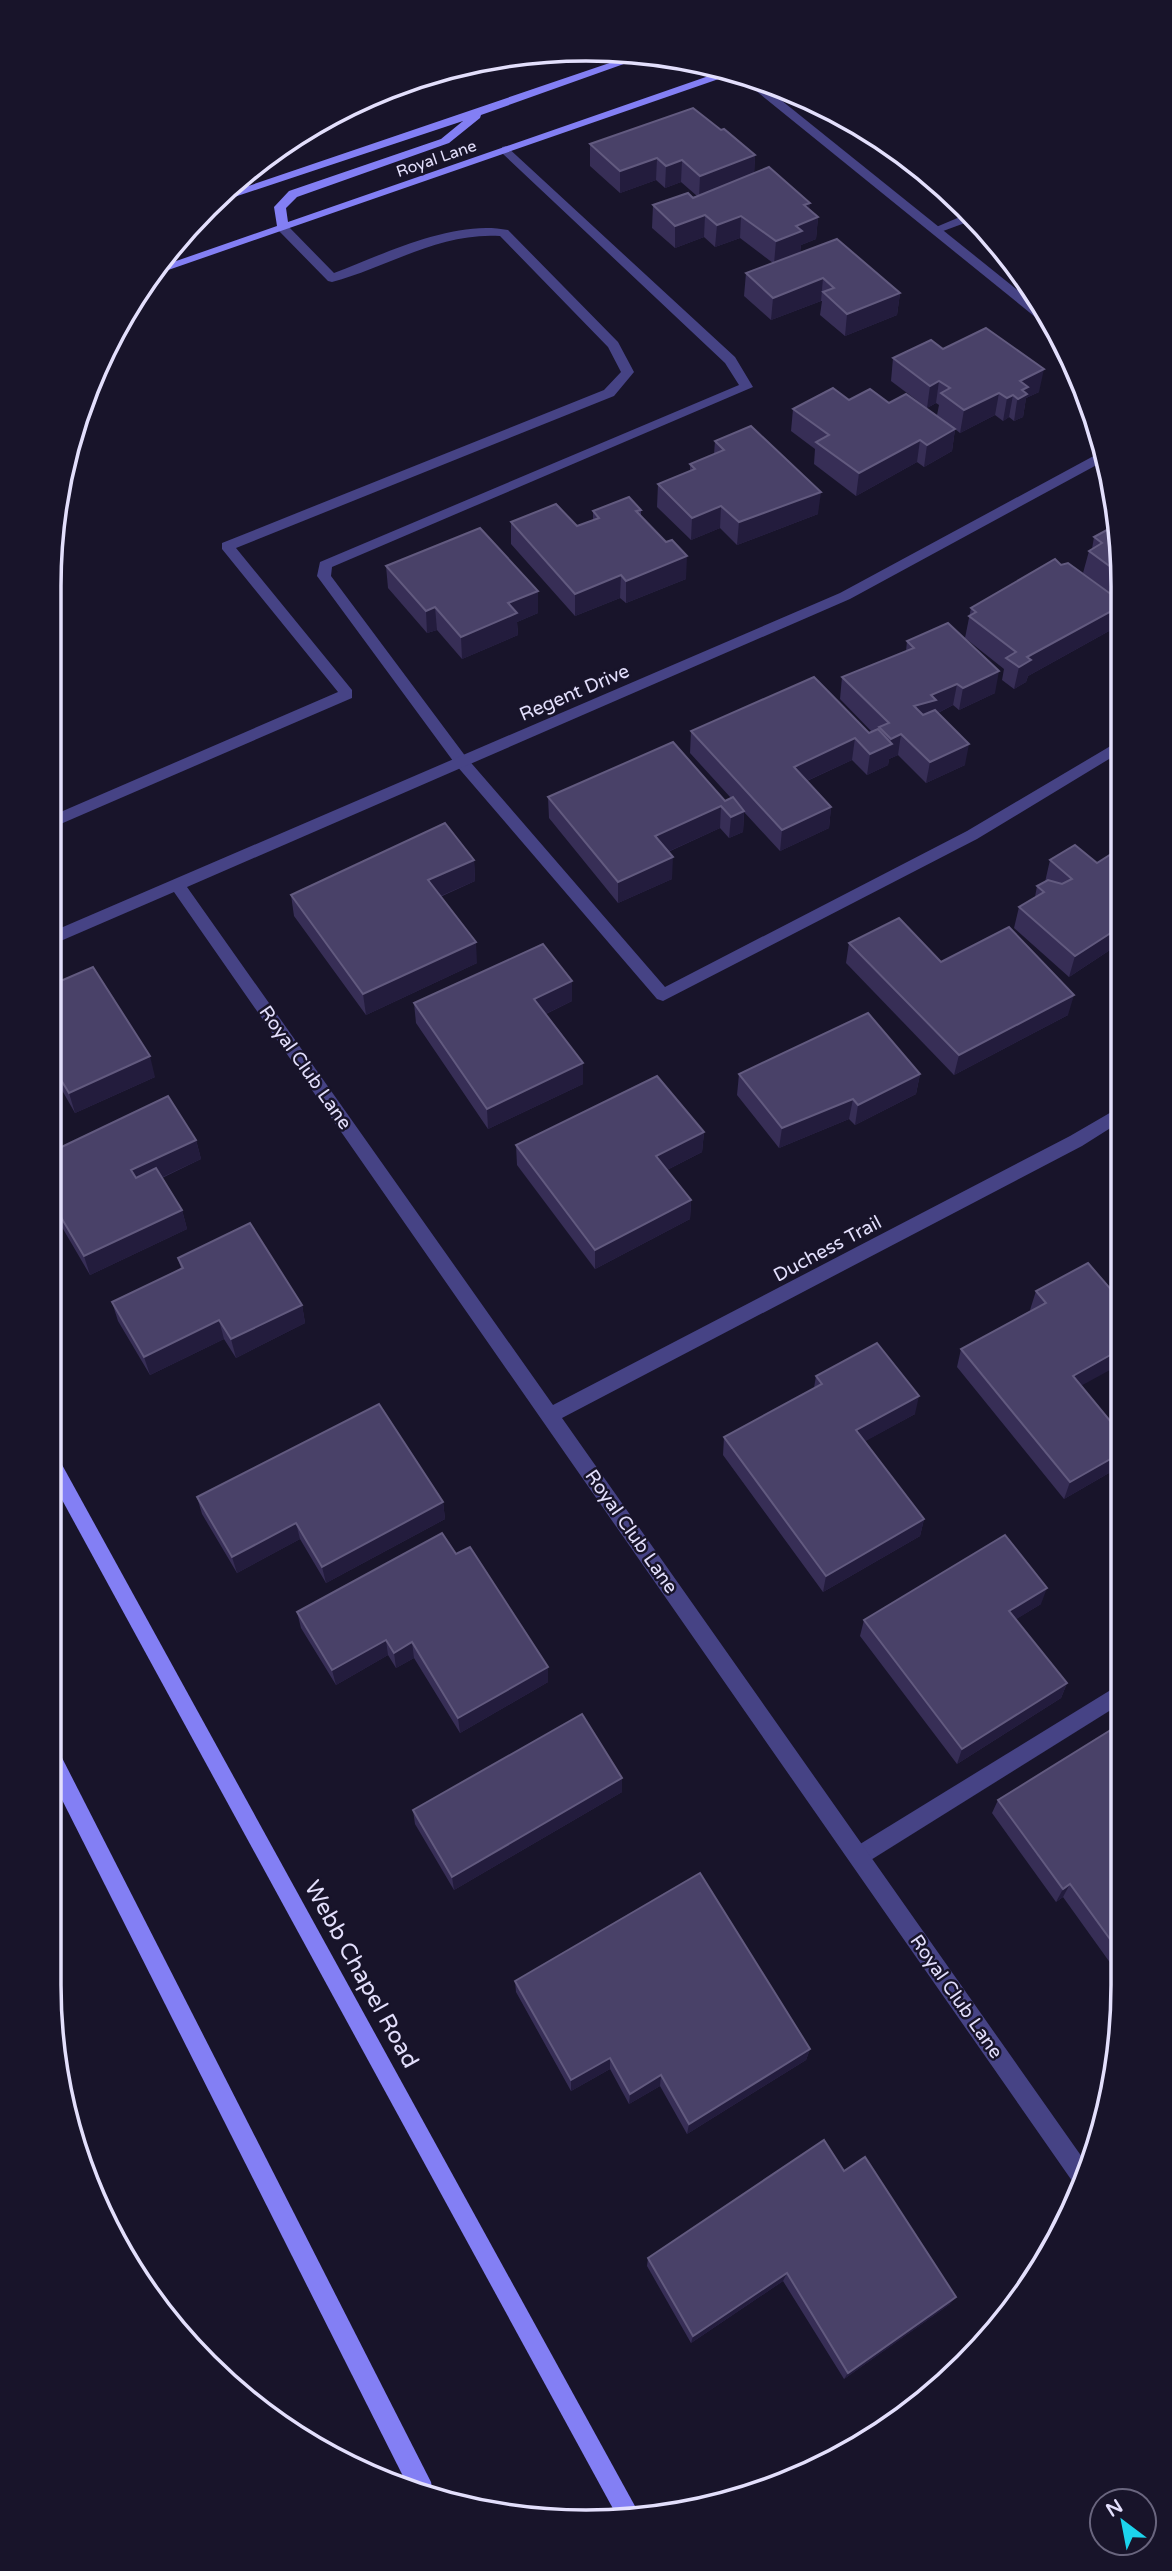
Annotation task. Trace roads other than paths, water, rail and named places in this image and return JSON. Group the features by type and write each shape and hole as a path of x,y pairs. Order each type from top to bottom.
{"main road":[{"name":"Royal Lane","path":"237,194 622,62"},
{"name":"Royal Lane","path":"170,267 716,78"},
{"path":"283,228 280,207 293,194 445,141 487,108"},
{"name":"Webb Chapel Road","path":"61,1480 626,2508"},
{"path":"61,1777 419,2483"}],"street":[{"path":"764,92 1029,306"},
{"path":"506,150 730,360 747,387 325,565 324,576 461,761 663,995 972,835 1111,751"},
{"path":"934,230 962,220"},
{"path":"61,818 347,694 227,546 609,393 628,372 613,345 504,233 490,230 458,235 332,278 283,228"},
{"name":"Regent Drive","path":"61,935 845,596 1095,460"},
{"name":"Royal Club Lane","path":"177,884 1078,2167"},
{"name":"Duchess Trail","path":"551,1415 1076,1141 1111,1120"},
{"path":"859,1856 1111,1699"}]}
